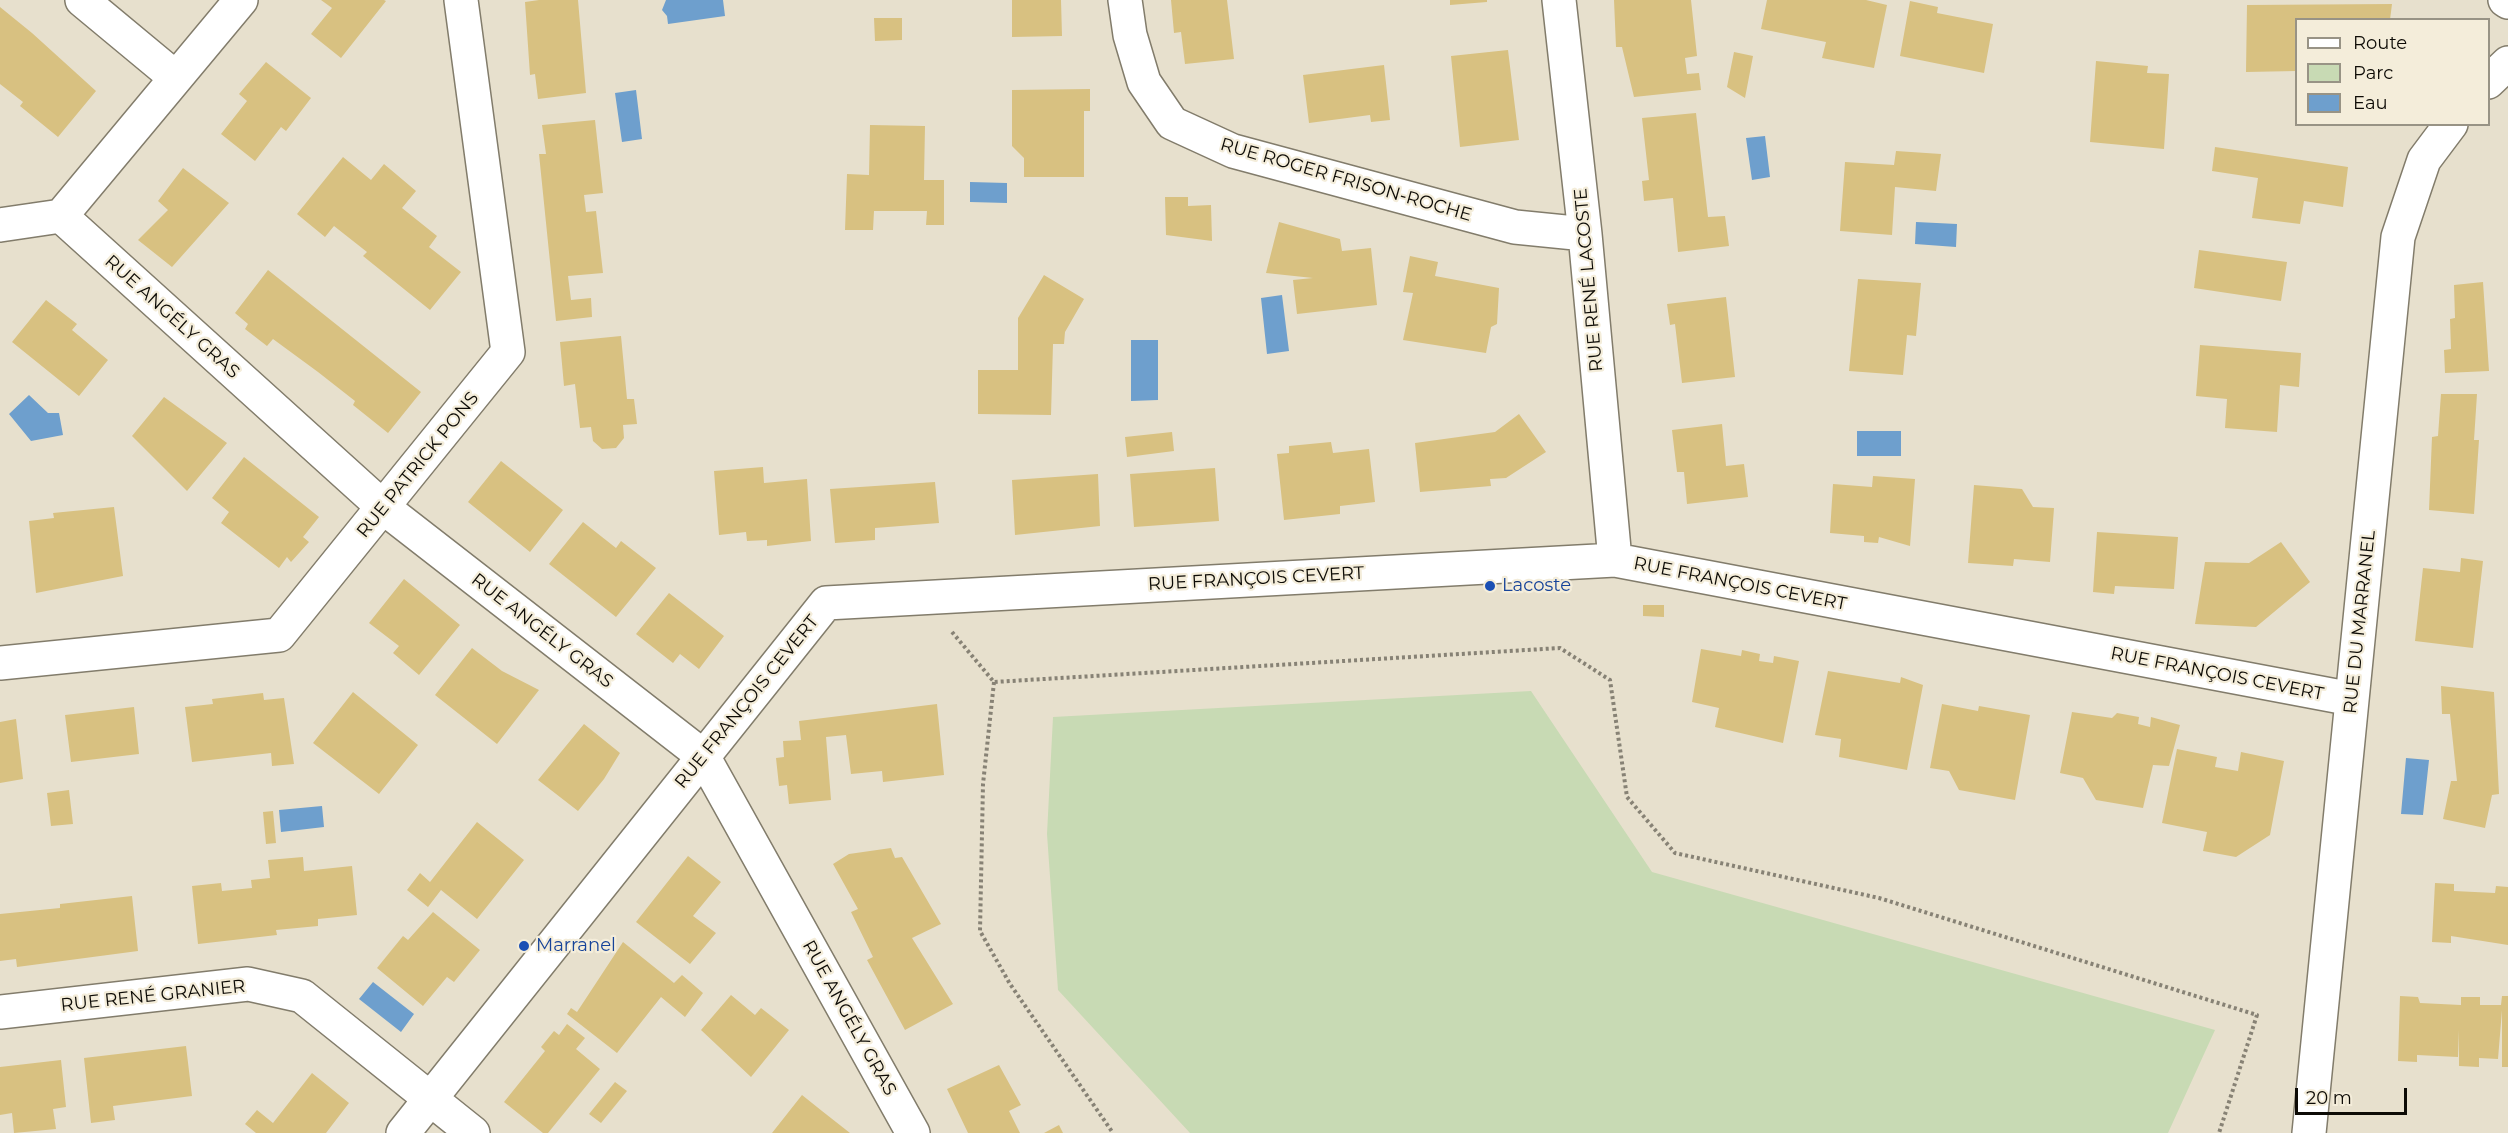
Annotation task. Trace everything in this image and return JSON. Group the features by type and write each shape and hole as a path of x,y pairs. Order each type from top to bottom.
{"street":[{"path":"82,0 176,78"},
{"path":"0,225 61,216 241,0"},
{"name":"RUE PATRICK PONS","path":"0,663 279,635 508,352 461,0"},
{"name":"RUE ROGER FRISON-ROCHE","path":"1125,0 1130,35 1144,82 1172,123 1233,152 1515,227 1585,234"},
{"name":"RUE RENÉ LACOSTE","path":"1559,0 1585,234 1614,560"},
{"path":"2490,80 2508,63"},
{"name":"RUE DU MARRANEL","path":"2308,1133 2398,237 2424,160 2450,126"},
{"name":"RUE ANGÉLY GRAS","path":"61,216 384,508 703,756 913,1133"},
{"name":"RUE FRANÇOIS CEVERT","path":"403,1133 826,603 1614,560 2352,699"},
{"name":"RUE RENÉ GRANIER","path":"0,1012 248,984 302,996 473,1133"}],"path":[{"path":"923,597 994,682 983,784 980,931 1010,984 1113,1133"},
{"path":"994,682 1560,648 1610,680 1627,797 1675,853 1879,898 2257,1015 2219,1133"}],"green space":[{"path":"1531,691 1652,872 2215,1030 2168,1133 1190,1133 1058,990 1047,834 1053,717"}],"water":[{"path":"666,0 723,0 725,16 668,24 667,16 662,10"},
{"path":"636,90 642,139 622,142 615,93"},
{"path":"1765,136 1770,177 1752,180 1746,138"},
{"path":"970,182 1007,183 1007,203 970,202"},
{"path":"1916,222 1957,224 1956,247 1915,244"},
{"path":"1282,295 1289,351 1267,354 1261,298"},
{"path":"1131,340 1158,340 1158,400 1131,401"},
{"path":"29,395 48,413 59,413 63,435 31,441 9,414"},
{"path":"1857,431 1901,431 1901,456 1857,456"},
{"path":"2406,758 2429,760 2423,815 2401,814"},
{"path":"322,806 324,827 281,832 279,810"},
{"path":"373,982 414,1014 401,1032 359,999"}],"building":[{"path":"321,0 386,1 341,58 311,34 332,8"},
{"path":"578,0 586,93 538,99 535,74 530,75 525,2"},
{"path":"1012,0 1061,0 1062,36 1012,37"},
{"path":"1171,0 1227,0 1234,59 1185,64 1181,32 1174,33"},
{"path":"1450,0 1487,0 1487,2 1450,5"},
{"path":"1614,0 1691,0 1697,56 1685,58 1687,74 1699,73 1701,90 1634,97 1622,47 1616,47"},
{"path":"1767,0 1866,0 1887,5 1874,68 1822,58 1826,42 1761,29"},
{"path":"1910,1 1938,7 1937,13 1993,24 1984,73 1900,56"},
{"path":"2392,4 2390,18 2295,18 2295,71 2246,72 2247,5"},
{"path":"0,7 96,91 58,137 20,106 23,102 0,84"},
{"path":"874,18 902,18 902,40 875,41"},
{"path":"1508,50 1519,140 1460,147 1451,56"},
{"path":"1734,52 1753,56 1745,98 1727,87"},
{"path":"2096,61 2148,66 2147,73 2169,74 2164,149 2090,142"},
{"path":"266,62 311,98 286,131 281,127 255,161 221,134 247,101 239,94"},
{"path":"1384,65 1390,120 1371,122 1370,115 1309,123 1303,75"},
{"path":"1090,89 1090,111 1084,111 1084,177 1024,177 1024,158 1012,146 1012,90"},
{"path":"1696,113 1708,217 1725,216 1729,246 1678,252 1673,198 1644,201 1642,181 1649,180 1642,118"},
{"path":"595,120 603,193 584,195 586,212 596,211 603,273 568,276 571,300 591,298 592,317 556,321 539,154 546,154 542,125"},
{"path":"870,125 925,126 924,180 944,180 944,225 926,225 927,211 874,211 873,230 845,230 847,174 869,175"},
{"path":"2215,147 2348,167 2343,207 2304,201 2300,224 2252,218 2258,178 2212,171"},
{"path":"1896,151 1941,154 1936,191 1895,187 1892,235 1840,231 1845,162 1894,165"},
{"path":"343,157 371,180 384,164 416,191 402,208 437,236 429,247 461,272 430,310 363,256 367,252 334,226 325,237 297,214"},
{"path":"183,168 229,203 172,267 138,240 168,210 158,201"},
{"path":"1165,197 1188,197 1188,206 1211,205 1212,241 1166,235"},
{"path":"1279,222 1340,239 1342,251 1371,248 1377,305 1297,314 1293,280 1313,278 1266,273"},
{"path":"2199,250 2287,262 2281,301 2194,288"},
{"path":"1410,256 1438,262 1435,276 1499,288 1497,324 1491,327 1486,353 1403,340 1413,293 1403,292"},
{"path":"268,270 421,392 388,433 353,405 355,401 273,339 267,346 245,329 248,324 235,313"},
{"path":"1044,275 1084,299 1065,332 1064,344 1053,344 1051,415 978,414 978,370 1018,370 1018,318"},
{"path":"1858,279 1921,283 1916,336 1907,335 1903,375 1849,371"},
{"path":"2483,282 2489,371 2445,373 2444,350 2451,349 2450,319 2455,318 2454,285"},
{"path":"1726,297 1735,377 1682,383 1675,324 1670,325 1667,304"},
{"path":"46,300 77,324 72,330 108,360 79,396 12,342"},
{"path":"621,336 627,399 634,399 637,424 623,425 624,438 616,448 602,449 593,441 591,427 580,428 575,384 564,386 560,342"},
{"path":"2200,345 2301,353 2299,387 2280,385 2277,432 2225,428 2227,399 2196,396"},
{"path":"2441,394 2477,394 2474,440 2479,440 2474,514 2429,510 2432,437 2438,436"},
{"path":"164,397 227,443 187,491 132,436"},
{"path":"1519,414 1546,452 1506,478 1490,479 1491,486 1420,492 1415,443 1495,432"},
{"path":"1722,424 1726,466 1744,464 1748,497 1687,504 1684,472 1677,472 1672,430"},
{"path":"1172,432 1174,451 1127,457 1125,437"},
{"path":"1331,442 1333,453 1369,449 1375,502 1340,506 1340,514 1284,520 1277,454 1289,453 1289,446"},
{"path":"244,457 319,517 303,537 309,542 291,562 287,557 279,568 221,523 229,512 212,498"},
{"path":"501,461 563,510 530,552 468,502"},
{"path":"763,467 764,483 807,479 811,541 767,546 767,540 747,541 746,532 719,535 714,471"},
{"path":"1215,468 1219,521 1134,527 1130,474"},
{"path":"1098,474 1100,526 1015,535 1012,480"},
{"path":"1873,476 1915,479 1910,546 1879,537 1878,543 1864,542 1864,536 1830,533 1833,484 1872,487"},
{"path":"935,482 939,523 875,528 875,540 835,543 830,489"},
{"path":"1974,485 2022,489 2033,507 2054,508 2050,562 2014,559 2013,566 1968,563"},
{"path":"114,507 123,576 36,593 29,521 54,518 53,513"},
{"path":"583,522 616,548 621,541 656,568 616,617 549,564"},
{"path":"2097,532 2178,537 2174,589 2115,586 2114,594 2093,592"},
{"path":"2281,542 2310,582 2256,627 2195,624 2205,562 2249,563"},
{"path":"2461,558 2483,561 2473,648 2415,641 2423,568 2460,572"},
{"path":"404,579 460,625 419,675 393,653 399,646 369,623"},
{"path":"669,593 724,636 699,669 680,654 673,663 636,634"},
{"path":"1643,605 1664,605 1664,617 1643,616"},
{"path":"472,648 502,671 539,690 497,744 435,695"},
{"path":"1701,649 1741,656 1742,650 1760,654 1759,661 1773,663 1774,656 1799,661 1783,743 1715,727 1719,708 1692,702"},
{"path":"1828,671 1900,683 1901,677 1923,685 1907,770 1839,757 1841,739 1815,735"},
{"path":"2441,686 2494,692 2499,794 2492,795 2485,828 2443,819 2451,781 2457,781 2450,714 2442,714"},
{"path":"353,692 418,745 379,794 313,743"},
{"path":"263,693 264,700 284,698 294,764 272,766 271,753 192,762 185,707 213,704 212,699"},
{"path":"937,704 944,775 883,782 882,771 851,774 846,735 826,737 831,800 789,804 787,785 779,786 776,758 784,757 783,741 801,740 799,721"},
{"path":"1942,704 1978,711 1979,706 2030,715 2015,800 1959,790 1949,771 1930,768"},
{"path":"134,707 139,754 71,762 65,715"},
{"path":"2072,712 2112,718 2117,713 2139,717 2138,724 2150,727 2151,717 2180,725 2169,766 2153,765 2143,808 2096,800 2083,778 2060,773"},
{"path":"16,719 23,779 0,783 0,722"},
{"path":"584,724 620,753 604,779 578,811 538,780"},
{"path":"2177,749 2217,757 2215,767 2238,771 2241,752 2284,761 2270,835 2236,857 2203,851 2207,832 2162,823"},
{"path":"69,790 73,824 51,826 47,793"},
{"path":"273,811 276,843 266,844 263,812"},
{"path":"477,822 524,860 477,919 441,890 428,907 407,890 420,873 430,882"},
{"path":"891,848 895,858 902,857 941,924 912,938 953,1004 905,1030 867,960 873,957 851,912 858,909 833,864 849,854"},
{"path":"688,856 721,882 693,916 716,933 690,964 636,922"},
{"path":"303,857 304,871 352,866 357,915 318,919 318,926 276,930 277,935 198,944 192,886 221,883 222,891 252,888 251,880 270,878 268,860"},
{"path":"2435,883 2454,884 2454,891 2495,893 2496,886 2508,887 2508,945 2451,936 2451,943 2432,942"},
{"path":"132,896 138,951 17,967 16,959 0,961 0,914 60,908 60,904"},
{"path":"433,912 480,950 454,982 447,977 423,1006 377,968 403,936 408,940"},
{"path":"623,942 674,983 682,975 703,993 685,1017 661,997 617,1053 567,1014 571,1008 577,1012"},
{"path":"731,995 755,1015 761,1008 789,1030 751,1077 701,1030"},
{"path":"2400,996 2418,997 2420,1003 2461,1005 2461,997 2480,997 2480,1005 2501,1005 2502,996 2508,996 2508,1067 2502,1067 2502,1010 2498,1059 2479,1058 2479,1067 2459,1066 2459,1030 2458,1057 2417,1055 2417,1062 2398,1061"},
{"path":"567,1024 585,1038 576,1049 600,1069 548,1133 543,1133 504,1102 545,1051 541,1047 554,1031 559,1035"},
{"path":"186,1046 192,1096 113,1106 115,1120 91,1123 84,1058"},
{"path":"61,1060 66,1107 53,1109 56,1129 14,1133 12,1113 0,1115 0,1067"},
{"path":"999,1065 1021,1105 1009,1111 1020,1133 968,1133 947,1089"},
{"path":"312,1073 349,1103 326,1133 256,1133 245,1124 257,1110 273,1123"},
{"path":"615,1082 627,1091 601,1123 589,1114"},
{"path":"802,1095 822,1111 850,1133 772,1133"},
{"path":"1059,1125 1063,1133 1044,1133"}],"place":[{"name":"Lacoste","path":"1490,586"},
{"name":"Marranel","path":"524,946"}]}
